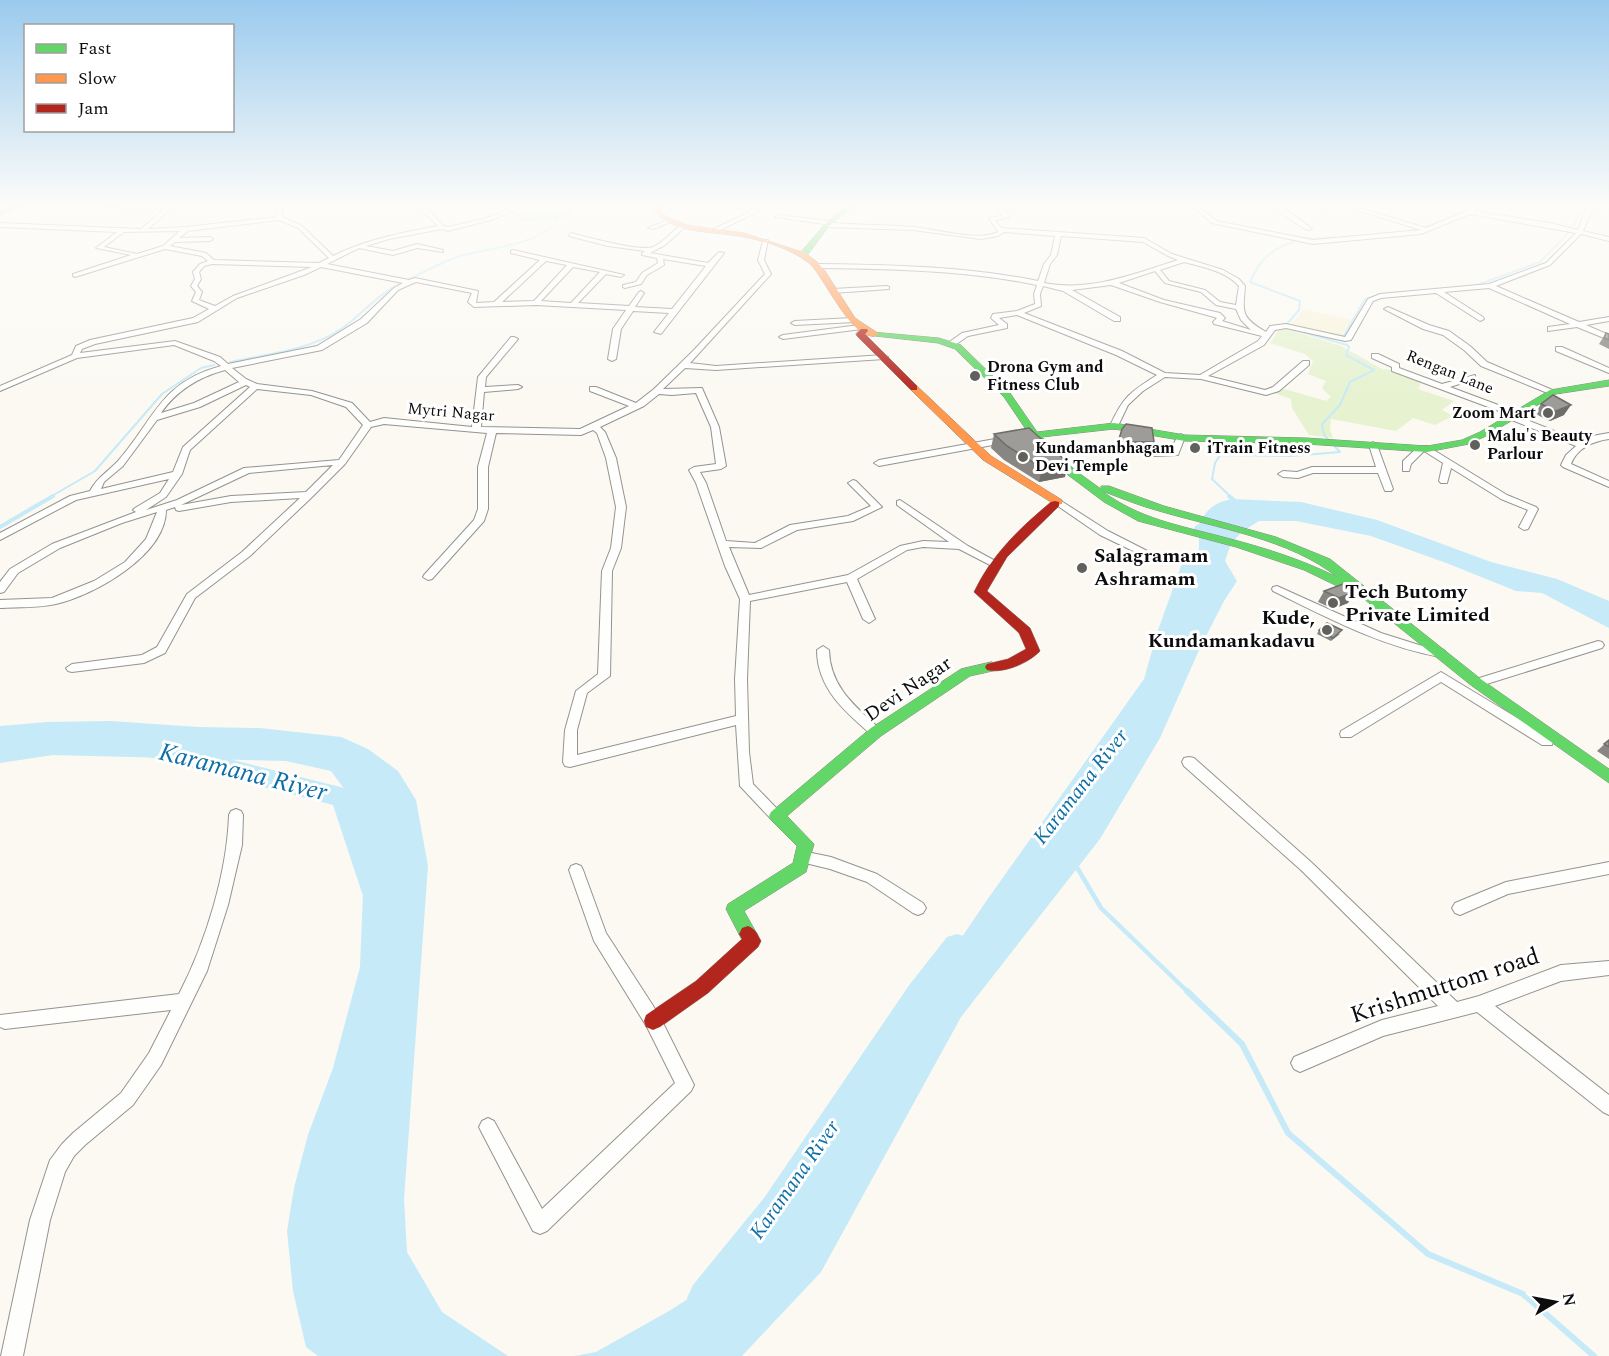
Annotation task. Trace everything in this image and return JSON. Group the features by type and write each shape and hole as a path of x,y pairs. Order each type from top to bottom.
{"street":[{"path":"75,275 96,268"},
{"path":"199,268 196,272 198,279 194,286 199,292 195,301 214,308"},
{"path":"169,342 195,320 235,297 315,268"},
{"path":"339,268 409,282 423,280 476,292 471,302 472,305 574,304 675,311"},
{"path":"496,304 534,268"},
{"path":"536,303 568,268"},
{"path":"586,268 621,275"},
{"path":"625,286 639,283 644,274 654,268"},
{"path":"658,332 708,268"},
{"name":"Mytri Nagar","path":"368,425 384,422 531,433 581,432 595,427 636,406 657,391 768,274 765,268"},
{"path":"818,268 858,326 865,341 987,458 1104,533 1160,560"},
{"path":"904,268 988,275 1065,289 1117,320"},
{"path":"952,343 960,336 974,330 1004,326 995,318 996,316 1018,313 1039,305 1037,294 1045,268"},
{"path":"1065,289 1112,283 1155,268"},
{"path":"1156,268 1167,282 1203,291 1218,304 1240,308"},
{"path":"1212,268 1237,280 1242,286 1240,308 1249,325 1267,336"},
{"path":"1201,377 1261,343 1273,328 1286,326 1345,339 1348,338 1370,300 1380,296 1490,286 1537,268"},
{"path":"574,304 604,272"},
{"path":"95,491 100,482 120,464 166,400 184,385 201,376 227,368 319,348 364,321 391,292 409,282"},
{"path":"1112,283 1162,301 1217,315 1221,318 1217,322 1267,336"},
{"path":"1490,286 1609,338"},
{"path":"833,291 887,288"},
{"path":"1439,292 1480,320"},
{"path":"612,358 617,329 641,293"},
{"path":"1388,309 1426,327 1446,333 1484,364 1553,392"},
{"path":"1018,313 1119,353 1163,375 1201,377 1266,393 1276,388 1306,363"},
{"path":"1551,329 1609,319"},
{"path":"75,356 79,348 93,342 195,320"},
{"path":"795,323 858,326 885,336 952,343 1007,394 1025,437 1108,500 1142,519 1308,567 1364,595"},
{"path":"783,338 858,326"},
{"path":"476,430 482,377 514,339"},
{"path":"0,388 75,356 169,342 217,359 250,384 312,393 349,405 368,425 342,462 309,495 246,554 191,596 167,643 157,654 144,659 72,668"},
{"path":"1559,350 1609,371"},
{"name":"Rengan Lane","path":"1375,356 1396,366 1395,369 1582,445"},
{"path":"682,365 716,368 884,357"},
{"path":"1114,426 1124,404 1140,389 1163,375"},
{"path":"1442,387 1472,377"},
{"path":"879,464 1025,437 1114,426 1181,437 1330,442 1424,449 1465,442 1483,434 1553,392 1609,382"},
{"path":"153,418 197,405 250,384"},
{"path":"119,522 163,495 177,474 186,449 250,384"},
{"path":"480,390 518,387"},
{"path":"593,389 636,406"},
{"path":"652,1021 702,987 752,941 735,909 800,867 806,844 747,786 742,752 741,679 745,599 722,544 701,483 693,470 721,466 715,427 699,390 672,393 657,391"},
{"path":"595,427 601,432 611,458 621,507 616,548 607,572 604,676 582,691 571,730 570,762 742,719"},
{"path":"428,577 479,521 483,509 483,467 492,431"},
{"path":"1609,436 1595,438 1582,445 1569,457 1566,465 1609,484"},
{"path":"1156,454 1175,453 1181,437"},
{"path":"1373,445 1388,489"},
{"path":"1424,449 1504,497 1533,510 1524,527"},
{"path":"1406,469 1406,463 1424,449"},
{"path":"0,591 14,571 57,546 180,502 248,470 342,462"},
{"path":"1444,481 1448,463"},
{"path":"1283,474 1298,476 1312,470 1381,470"},
{"path":"1072,473 1116,493 1269,538 1305,551 1346,576 1364,595 1477,682 1609,777"},
{"path":"0,537 49,508 95,491 177,474"},
{"path":"722,544 757,546 794,527 850,519 877,507 853,483"},
{"path":"119,522 162,511 231,499 309,495"},
{"path":"900,502 962,546 994,563"},
{"name":"Devi Nagar","path":"777,816 876,732 966,672 1012,663 1033,651 1025,631 980,592 986,573 994,563 1008,547 1058,502"},
{"path":"0,604 54,601 98,583 129,564 151,540 162,511"},
{"path":"745,599 851,578 904,549 914,546 962,546"},
{"path":"851,578 869,619"},
{"path":"1277,589 1407,647 1440,653"},
{"path":"1477,682 1598,645"},
{"path":"823,650 822,659 834,692 876,732"},
{"path":"1347,734 1441,676 1565,753 1572,752"},
{"path":"1189,762 1306,866 1455,1011"},
{"path":"12,1356 40,1220 57,1167 79,1139 106,1118 140,1083 155,1059 199,971 220,905 235,845 236,815"},
{"path":"802,857 831,862 872,878 918,908"},
{"path":"1460,908 1506,888 1609,868"},
{"path":"488,1127 540,1224 685,1085 652,1021 599,936 576,870"},
{"name":"Krishmuttom road","path":"1300,1063 1382,1028 1479,1004 1561,974 1609,968"},
{"path":"5,1021 184,1001"},
{"path":"1479,1004 1609,1106"}],"shaded area":[{"path":"1304,309 1351,320 1341,336 1291,324"}],"green space":[{"path":"1286,329 1341,346 1382,369 1393,370 1422,381 1418,389 1454,401 1442,410 1453,416 1435,425 1413,418 1396,431 1331,419 1330,430 1333,438 1309,435 1292,408 1291,399 1274,393 1284,389 1326,401 1331,397 1322,388 1326,381 1308,374 1313,361 1305,354 1270,343 1279,330"}],"water":[{"path":"1232,499 1301,502 1377,520 1491,562 1557,579 1609,601 1609,628 1542,593 1516,591 1371,536 1296,521 1259,521 1243,531 1231,543 1225,561 1237,581 1200,648 1160,738 1100,839 961,1017 821,1272 742,1356 575,1356 596,1352 669,1311 752,1258 800,1198 868,1076 987,900 1144,679 1157,633 1181,566 1191,553 1199,549 1199,536 1194,529 1195,526 1212,507"},
{"path":"111,721 198,727 260,728 341,737 368,749 398,771 416,800 428,866 404,1199 407,1252 442,1312 508,1356 318,1356 306,1347 293,1291 287,1231 294,1188 308,1135 333,1068 360,967 364,867 359,809 331,771 286,761 53,755 0,763 0,726 47,722"}],"building":[{"path":"1606,333 1609,334 1609,340 1604,338"},
{"path":"1553,395 1571,405 1556,411 1541,404"},
{"path":"1126,424 1152,428 1154,442 1118,442"},
{"path":"1029,428 1068,463 1042,468 1007,446 994,434"},
{"path":"1343,584 1354,592 1339,598 1324,591"},
{"path":"1327,623 1342,630 1333,638 1319,630"}],"waterway":[{"path":"409,279 431,268"},
{"path":"1257,268 1250,282 1300,301 1299,310 1287,324"},
{"path":"1477,285 1523,268"},
{"path":"230,362 286,351 326,338 401,283"},
{"path":"1343,337 1365,299 1383,294"},
{"path":"1231,497 1212,479 1215,463 1220,455 1291,456 1340,452 1324,435 1322,424 1340,405 1350,382 1374,370 1346,355 1349,347 1347,345 1291,329"},
{"path":"50,497 95,471 162,394 201,368 214,365"},
{"path":"0,527 53,496"},
{"path":"1229,496 1236,502"},
{"name":"Karamana River","path":"158,750 343,797 372,884"},
{"path":"1075,864 1101,908 1188,992"},
{"name":"Karamana River","path":"706,1298 777,1211 921,994 957,947"},
{"path":"1187,991 1242,1044 1288,1133 1428,1254 1523,1294 1594,1356"}],"traffic: fast":[{"path":"875,334 939,341 958,347 1007,395 1034,435 1072,473 1108,500 1142,519 1240,545 1308,567 1364,595"},
{"path":"1034,435 1114,426 1185,438 1306,441 1427,449 1465,442 1483,434 1553,392 1609,383"},
{"path":"1105,488 1160,508 1272,539 1326,562 1477,683 1609,777"},
{"path":"748,934 734,909 800,867 806,844 777,816 876,732 966,672 992,667"}],"traffic: slow":[{"path":"819,268 853,320 863,329 875,334"},
{"path":"914,388 987,458 1058,502 1055,504"}],"traffic: jam":[{"path":"864,331 860,334 914,388"},
{"path":"992,667 1012,663 1033,651 1025,631 980,592 986,578 1002,554 1055,504"},
{"path":"653,1021 702,987 752,941 748,934"}],"place":[{"name":"Drona Gym and Fitness Club","path":"975,376"},
{"name":"Zoom Mart","path":"1548,413"},
{"name":"Malu's Beauty Parlour","path":"1475,445"},
{"name":"iTrain Fitness","path":"1195,448"},
{"name":"Kundamanbhagam Devi Temple","path":"1023,457"},
{"name":"Salagramam Ashramam","path":"1082,568"},
{"name":"Tech Butomy Private Limited","path":"1333,603"},
{"name":"Kude, Kundamankadavu","path":"1327,630"}]}
